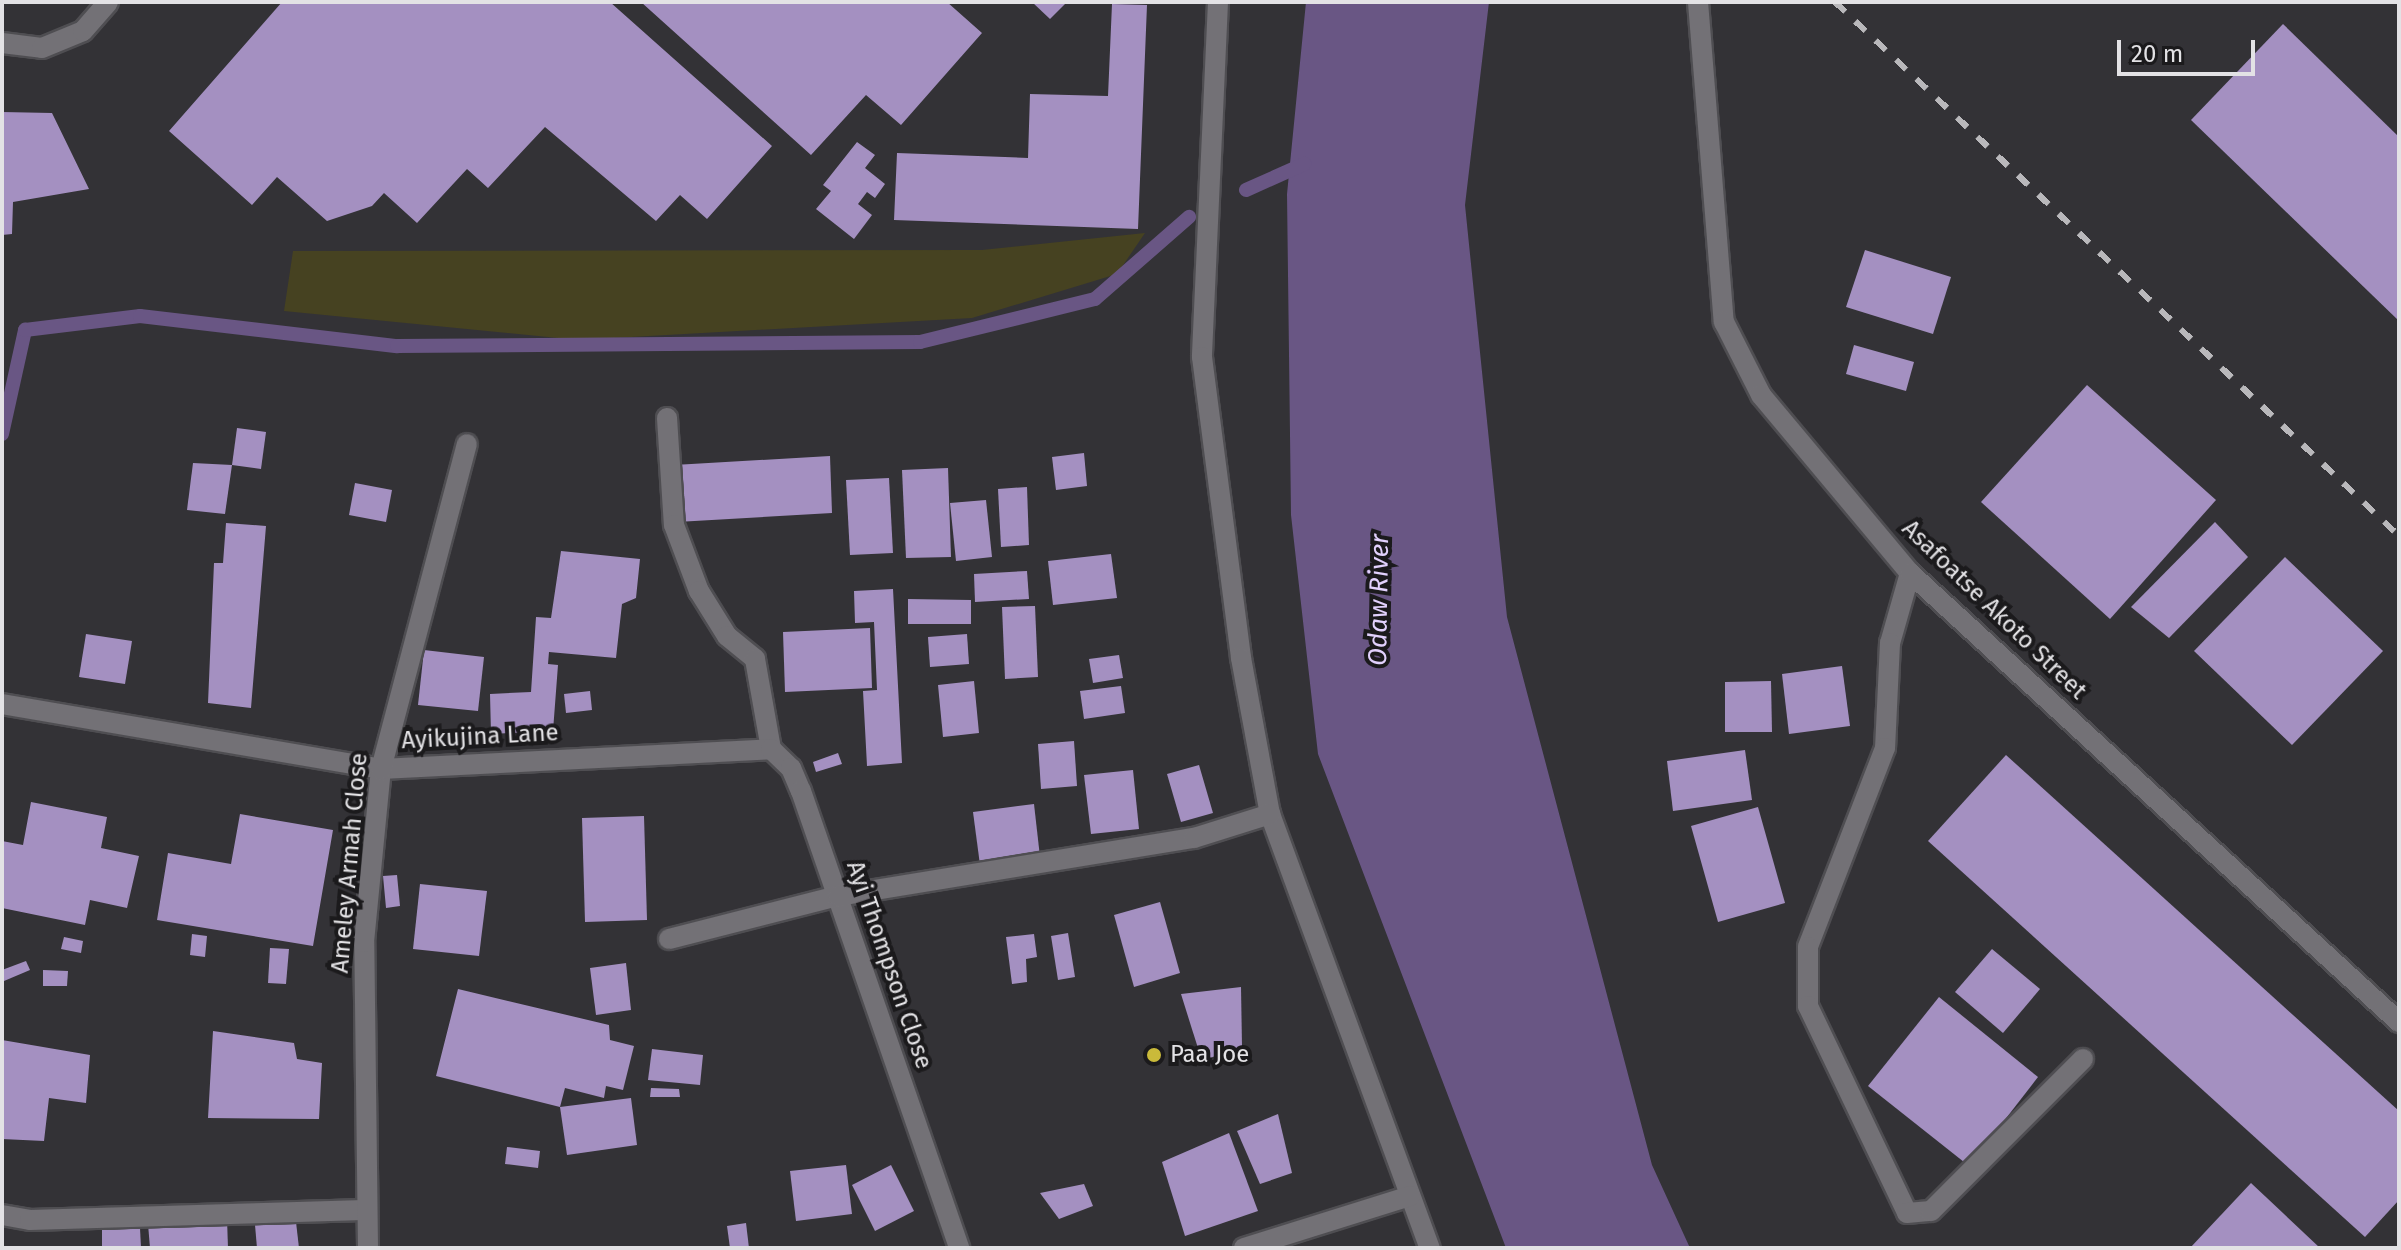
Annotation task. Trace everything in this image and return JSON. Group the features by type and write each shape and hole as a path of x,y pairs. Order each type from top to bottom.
{"street":[{"path":"2,43 42,48 83,31 108,2"},
{"path":"1218,2 1202,357 1241,658 1270,814 1430,1248"},
{"name":"Asafoatse Akoto Street","path":"1698,2 1717,179 1724,322 1761,395 1910,573 2399,1022"},
{"path":"667,418 674,525 699,591 727,636 755,659 771,749"},
{"name":"Ameley Armah Close","path":"368,1248 364,1210 364,942 381,769 467,444"},
{"path":"1910,573 1890,643 1885,748 1808,947 1808,1006 1907,1213 1931,1211 2083,1059"},
{"name":"Ayikujina Lane","path":"2,704 381,769 771,749"},
{"name":"Ayi Thompson Close","path":"771,749 791,768 959,1248"},
{"path":"669,939 838,896 1194,838 1270,814"},
{"path":"1244,1248 1410,1196"},
{"path":"2,1215 30,1220 364,1210"}],"shaded area":[{"path":"1145,233 1117,274 972,318 578,340 284,311 293,251 982,250"}],"water":[{"name":"Odaw River","path":"1306,2 1489,2 1465,205 1507,617 1652,1165 1690,1248 1506,1248 1318,754 1291,515 1287,194"}],"building":[{"path":"282,2 610,2 772,146 707,219 680,195 656,221 545,127 488,188 467,169 417,223 384,193 372,206 327,221 277,177 252,205 169,131"},
{"path":"641,2 947,2 982,33 901,125 866,95 811,155"},
{"path":"1032,2 1067,2 1050,19"},
{"path":"1112,4 1147,5 1138,229 894,220 897,153 1028,158 1030,94 1108,96"},
{"path":"2283,24 2399,137 2399,321 2191,120"},
{"path":"2,112 52,113 89,189 13,202 12,234 2,235"},
{"path":"857,142 875,155 865,168 885,184 875,198 867,192 858,204 872,215 854,239 816,209 831,191 823,185"},
{"path":"1865,250 1951,277 1933,334 1846,307"},
{"path":"1854,345 1914,362 1906,391 1846,374"},
{"path":"2087,385 2216,500 2110,619 1981,502"},
{"path":"237,428 266,432 261,469 232,465"},
{"path":"1084,453 1087,486 1056,490 1052,457"},
{"path":"830,456 832,513 677,522 674,465"},
{"path":"193,463 232,465 225,514 187,510"},
{"path":"948,468 951,557 906,558 902,470"},
{"path":"889,478 893,553 850,555 846,480"},
{"path":"355,483 392,490 386,522 349,515"},
{"path":"1027,487 1029,545 1001,547 998,489"},
{"path":"986,500 992,557 956,561 950,503"},
{"path":"2215,522 2248,557 2169,638 2131,607"},
{"path":"226,523 266,526 251,708 208,703 214,563 223,563"},
{"path":"561,551 640,559 636,598 622,604 616,658 549,652 548,664 558,665 553,731 491,734 490,694 531,692 536,617 551,618"},
{"path":"1111,554 1117,598 1053,605 1048,561"},
{"path":"2285,557 2383,651 2292,745 2194,651"},
{"path":"1027,571 1029,599 975,602 974,574"},
{"path":"893,589 902,763 867,766 863,691 877,690 874,622 855,623 854,591"},
{"path":"908,599 971,600 971,624 908,624"},
{"path":"1035,606 1038,677 1005,679 1002,607"},
{"path":"870,628 872,688 785,692 783,632"},
{"path":"86,634 132,641 125,684 79,677"},
{"path":"967,634 969,664 930,667 928,637"},
{"path":"424,650 484,657 478,711 418,705"},
{"path":"1119,655 1123,678 1093,683 1089,659"},
{"path":"1842,666 1850,726 1789,734 1782,674"},
{"path":"974,681 979,733 943,737 938,685"},
{"path":"1771,681 1772,732 1725,732 1725,682"},
{"path":"1121,686 1125,713 1084,719 1080,691"},
{"path":"590,691 592,710 566,713 564,694"},
{"path":"1074,741 1077,786 1041,789 1038,744"},
{"path":"1745,750 1752,800 1673,811 1667,761"},
{"path":"838,753 842,764 816,772 813,762"},
{"path":"2006,755 2399,1111 2399,1200 2365,1237 1928,841"},
{"path":"1199,765 1213,813 1181,822 1167,774"},
{"path":"1133,770 1139,829 1091,834 1084,775"},
{"path":"31,802 107,817 101,848 139,856 127,908 90,900 85,925 2,908 2,841 23,845"},
{"path":"1034,804 1040,857 980,865 973,812"},
{"path":"1758,807 1785,903 1718,922 1691,826"},
{"path":"240,814 333,830 313,946 157,920 168,853 231,864"},
{"path":"644,816 647,920 585,922 582,818"},
{"path":"397,875 400,906 386,908 383,876"},
{"path":"420,884 487,891 479,956 413,949"},
{"path":"1160,902 1180,973 1134,987 1114,915"},
{"path":"1068,933 1075,977 1058,980 1051,936"},
{"path":"192,934 207,936 205,957 190,955"},
{"path":"1034,934 1037,957 1026,959 1027,982 1012,984 1006,937"},
{"path":"64,937 83,941 81,953 61,949"},
{"path":"270,948 289,949 286,984 268,983"},
{"path":"1992,949 2040,989 2003,1033 1955,992"},
{"path":"26,961 30,970 4,981 2,970"},
{"path":"626,963 631,1010 596,1015 590,968"},
{"path":"43,970 68,971 67,986 43,986"},
{"path":"1241,987 1242,1046 1202,1061 1181,994"},
{"path":"458,989 609,1025 610,1040 634,1046 623,1090 606,1086 604,1098 565,1088 560,1107 436,1076"},
{"path":"1939,997 2038,1077 1969,1166 1868,1086"},
{"path":"213,1031 294,1043 297,1059 322,1063 319,1119 208,1118"},
{"path":"2,1040 90,1055 86,1103 49,1098 44,1141 2,1139"},
{"path":"652,1049 703,1055 700,1085 648,1080"},
{"path":"651,1088 679,1089 680,1097 650,1097"},
{"path":"631,1098 637,1145 567,1155 560,1107"},
{"path":"1278,1114 1292,1173 1260,1184 1237,1131"},
{"path":"1229,1133 1258,1211 1185,1236 1162,1162"},
{"path":"507,1147 540,1151 538,1168 505,1164"},
{"path":"846,1165 852,1214 796,1221 790,1171"},
{"path":"891,1165 914,1211 875,1231 852,1185"},
{"path":"2251,1183 2320,1248 2190,1248"},
{"path":"1084,1184 1093,1206 1059,1219 1040,1193"},
{"path":"227,1219 228,1248 150,1248 148,1224"},
{"path":"296,1222 299,1248 257,1248 255,1225"},
{"path":"746,1223 749,1248 730,1248 727,1226"},
{"path":"140,1228 141,1248 102,1248 102,1230"}],"waterway":[{"path":"1246,190 1304,164"},
{"path":"2,434 25,330 140,316 397,346 920,342 1095,299 1189,217"}],"railway":[{"path":"1835,2 2399,536"}],"place":[{"name":"Paa Joe","path":"1154,1055"}]}
